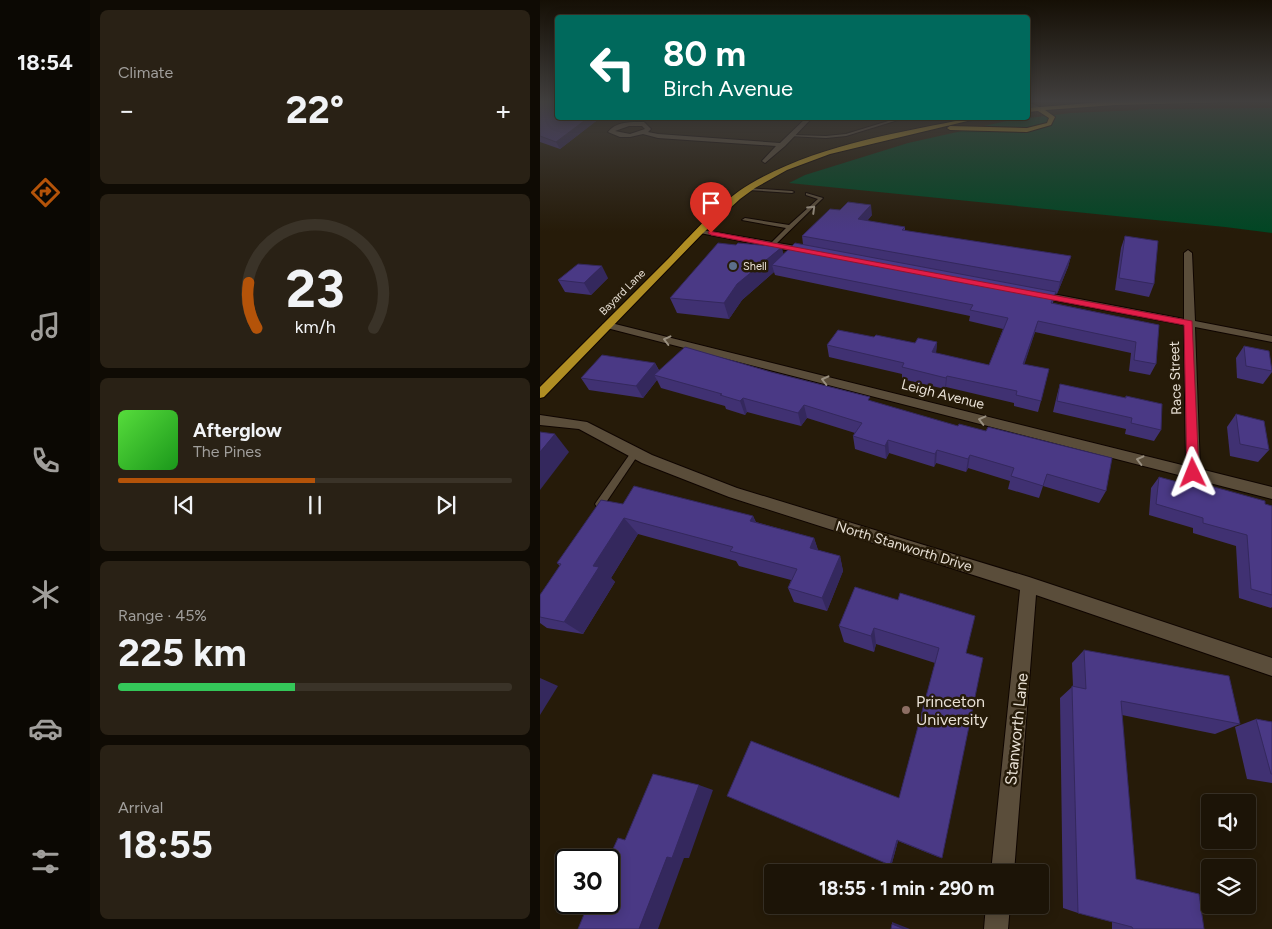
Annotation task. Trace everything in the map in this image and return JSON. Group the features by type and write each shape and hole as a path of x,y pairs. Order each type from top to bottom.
{"highway":[{"name":"Bayard Lane","path":"540,394 700,231 724,208 748,189 768,177 806,160 863,144"}],"street":[{"path":"774,144 783,145"},
{"path":"765,161 783,145"},
{"path":"700,231 822,254"},
{"name":"Race Street","path":"1188,253 1188,323 1193,473"},
{"path":"1028,292 1272,339"},
{"name":"Leigh Avenue","path":"607,325 1272,493"},
{"name":"North Stanworth Drive","path":"540,420 582,425 635,453 734,494 1029,585 1272,667"},
{"name":"Stanworth Lane","path":"1003,864 1029,585"},
{"path":"996,929 997,914"}],"lane":[{"path":"748,189 792,192"},
{"path":"773,244 820,200 820,198 808,194"},
{"path":"746,220 790,227"},
{"path":"600,504 635,453"}],"green space":[{"path":"904,144 1272,144 1272,233 789,183 805,175"}],"building":[{"path":"848,202 871,205 858,219 905,227 902,230 1071,256 1060,282 802,236 830,209 840,210"},
{"path":"1125,236 1158,241 1154,284 1119,278"},
{"path":"718,243 782,247 737,284 724,303 670,298"},
{"path":"795,243 1056,292 1051,303 1159,325 1156,364 1134,360 1136,342 1038,321 1023,364 1049,369 1041,401 1016,395 1017,391 947,376 946,378 902,367 904,363 827,345 838,330 915,343 918,338 937,342 932,352 989,365 1008,318 970,310 973,305 772,265"},
{"path":"578,264 602,266 584,283 558,280"},
{"path":"1244,346 1269,351 1272,371 1246,366"},
{"path":"685,347 771,372 870,397 868,400 958,426 959,424 986,431 988,427 1112,458 1106,491 1047,474 1043,486 1011,476 1014,468 970,455 968,459 937,450 935,454 888,440 885,446 853,436 862,423 804,405 798,413 743,398 740,401 654,375"},
{"path":"602,355 655,363 636,386 581,378"},
{"path":"1060,384 1162,404 1161,430 1131,423 1132,418 1057,401"},
{"path":"1236,414 1264,421 1269,450 1240,444"},
{"path":"540,432 555,434 540,452"},
{"path":"1159,477 1196,487 1196,482 1265,501 1265,504 1272,506 1272,595 1251,589 1247,535 1203,523 1203,518 1156,504"},
{"path":"634,486 753,516 750,521 814,538 810,548 840,556 822,598 788,588 797,569 730,551 733,547 624,518 593,566 599,567 564,622 540,617 540,595 561,564 557,563 601,500 623,504"},
{"path":"855,587 898,600 900,593 975,616 966,653 983,658 942,858 897,840 890,864 888,864 727,796 751,741 899,798 939,648 874,628 871,636 839,626"},
{"path":"1084,650 1229,676 1240,724 1121,701 1136,879 1199,894 1204,929 1133,929 1132,927 1078,913 1072,686 1086,689"},
{"path":"1256,719 1272,722 1272,774 1271,774"},
{"path":"653,774 699,785 672,858 667,857 639,929 578,929 584,914 620,914 620,849 613,849 618,838 625,840"},
{"path":"892,924 904,929 891,929"}],"place":[{"name":"Shell","path":"733,266"},
{"name":"Princeton University","path":"906,710"}],"route":[{"path":"711,233 1188,323 1193,473"}]}
